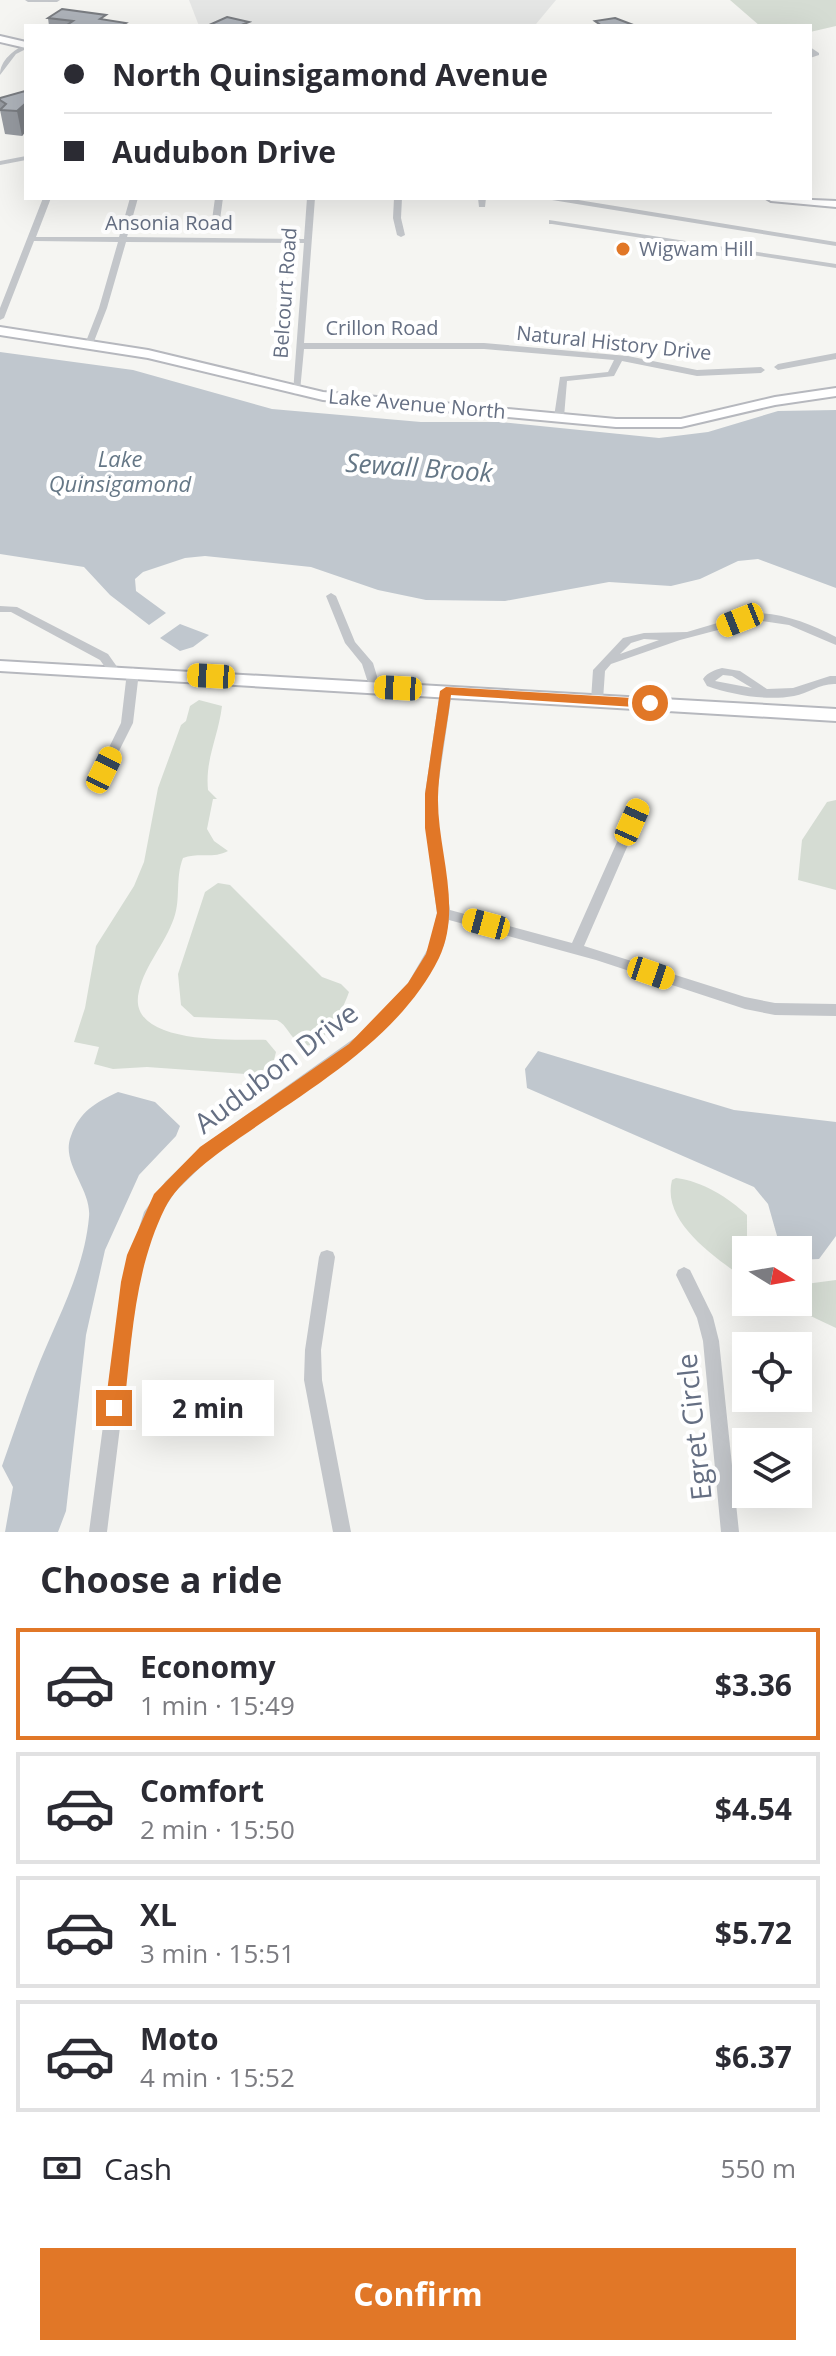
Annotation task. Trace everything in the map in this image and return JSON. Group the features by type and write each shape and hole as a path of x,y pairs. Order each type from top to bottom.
{"main road":[{"path":"0,41 24,47"},
{"path":"793,200 836,204"},
{"name":"Lake Avenue North","path":"0,331 160,357 296,391 559,417 669,424 836,392"},
{"path":"0,666 836,715"}],"street":[{"path":"28,0 57,0"},
{"path":"0,73 24,48"},
{"path":"0,163 24,158"},
{"path":"0,318 46,200"},
{"path":"89,344 111,293 120,240 133,200"},
{"path":"216,220 219,200"},
{"name":"Belcourt Road","path":"296,391 311,200"},
{"path":"398,200 397,218 401,235"},
{"path":"564,200 836,244"},
{"path":"552,222 836,266"},
{"name":"Ansonia Road","path":"32,239 306,241"},
{"name":"Crillon Road","path":"300,346 463,346"},
{"name":"Natural History Drive","path":"463,346 619,358 697,373 761,370"},
{"path":"778,367 836,356"},
{"path":"559,417 563,379 611,374 619,358"},
{"path":"331,596 350,643 367,663 374,686"},
{"path":"0,609 13,609 104,657 114,671"},
{"path":"597,700 599,670 612,661 632,638 698,635 756,617 800,626 836,642"},
{"path":"104,770 127,723 133,672"},
{"path":"762,690 795,691 822,680 836,680"},
{"name":"Audubon Drive","path":"98,1532 130,1282 150,1217 170,1187 206,1152 368,1036 423,974 437,945 444,913 431,812 446,691"},
{"path":"576,950 639,806"},
{"path":"444,913 752,1005 836,1010"},
{"path":"327,1257 313,1350 313,1380 342,1532"},
{"name":"Egret Circle","path":"684,1275 705,1317 711,1341 730,1532"}],"shaded area":[{"path":"189,0 556,0 536,24 198,24"},
{"path":"730,0 836,0 836,26 812,32 812,24 758,24"},
{"path":"199,700 222,706 208,779 208,790 217,799 213,799 207,829 214,841 228,851 183,858 174,918 142,981 139,1009 149,1022 186,1036 266,1040 276,1052 271,1072 258,1075 147,1067 113,1069 94,1064 99,1047 74,1042 85,1008 96,946 134,886 144,862 158,788 181,725 186,721 190,706"},
{"path":"836,800 836,890 798,880 802,840 827,802"},
{"path":"218,883 230,885 322,977 341,984 349,992 330,1028 315,1043 299,1043 277,1020 194,1017 181,1005 178,974 205,892"},
{"path":"676,1178 696,1183 714,1191 747,1215 747,1236 732,1236 732,1269 707,1250 683,1225 671,1195 672,1180"},
{"path":"836,1280 836,1328 811,1316 812,1283"}],"water":[{"name":"Lake Quinsigamond","path":"0,352 133,370 272,409 421,422 501,422 659,438 708,432 778,411 836,410 836,588 758,559 738,561 700,579 671,586 609,582 505,601 426,600 378,590 311,567 205,556 185,558 143,572 135,579 136,591 166,613 149,625 110,595 84,567 0,554"},
{"path":"180,624 209,635 193,647 180,651 160,638"},
{"path":"538,1051 734,1110 836,1122 836,1236 819,1259 812,1259 812,1236 777,1236 768,1204 754,1187 527,1088 525,1069"},
{"path":"118,1092 155,1102 180,1126 176,1136 139,1175 105,1250 86,1335 66,1511 58,1532 5,1532 13,1487 2,1466 75,1278 86,1238 89,1207 70,1156 71,1136 89,1109"}],"building":[{"path":"62,9 106,15 100,19 126,23 68,24 73,21 48,18"},
{"path":"227,17 249,22 244,24 211,24"},
{"path":"615,18 631,24 599,24 595,21"},
{"path":"24,91 24,105 17,111 0,110 6,104 0,98"}],"place":[{"name":"Wigwam Hill","path":"623,249"}],"route":[{"path":"114,1408 130,1282 136,1255 160,1200 206,1152 355,1048 413,987 433,955 444,913 435,862 431,794 446,691 650,703"}],"water label":[{"name":"Sewall Brook","path":"419,468"}]}
